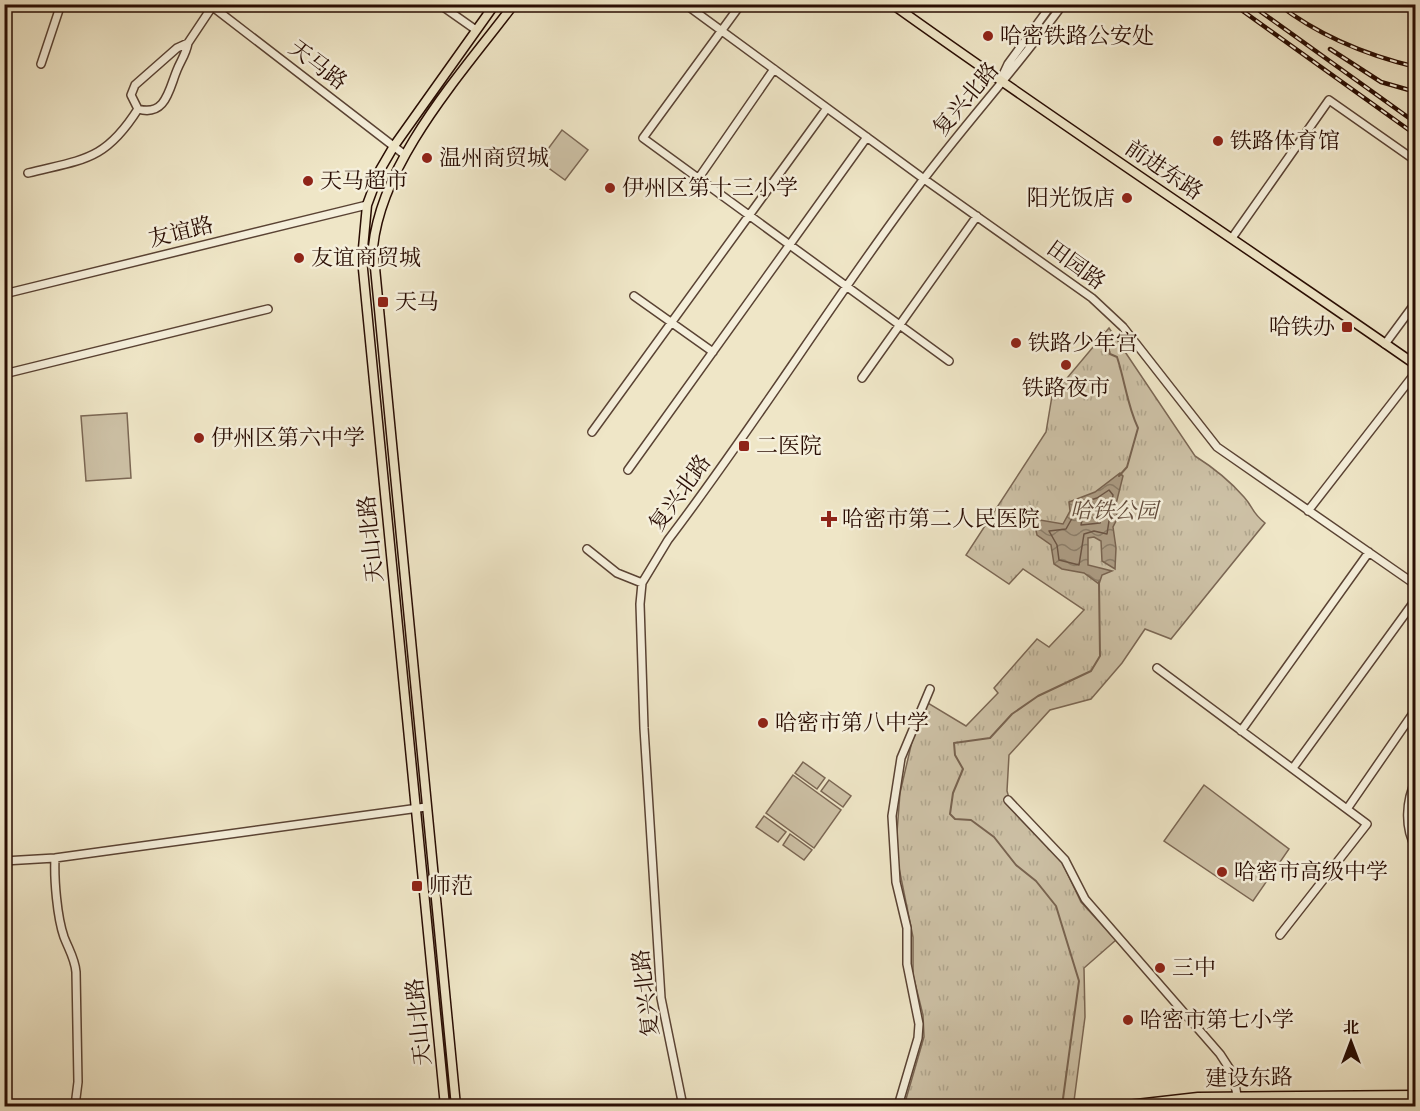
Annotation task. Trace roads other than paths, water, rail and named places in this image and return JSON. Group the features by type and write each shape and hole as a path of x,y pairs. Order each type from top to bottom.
{"main road":[{"name":"天山北路","path":"445,1107 362,259 367,206 376,179 394,146 495,4"},
{"path":"456,1107 373,247 375,223 383,197 405,155 443,99 514,4"},
{"name":"前进东路","path":"892,4 1000,82 1232,238 1416,366"},
{"name":"建设东路","path":"1119,1107 1169,1098 1238,1095 1416,1095"}],"street":[{"path":"41,63 62,4"},
{"path":"439,4 476,30"},
{"name":"田园路","path":"685,4 924,179 1101,304 1123,327 1217,447 1416,585"},
{"path":"741,4 643,138 949,362"},
{"path":"1000,82 1008,64 1052,4"},
{"name":"复兴北路","path":"683,1107 661,999 644,728 640,604 642,583 668,540 924,179 1000,82 1019,65 1063,4"},
{"path":"138,109 152,111 164,103 178,66 185,58 188,43 211,6"},
{"name":"天马路","path":"211,6 405,155"},
{"path":"138,109 131,95 135,84 177,48 188,43"},
{"path":"698,178 774,69"},
{"path":"1232,238 1329,100 1416,161"},
{"path":"592,432 827,108"},
{"path":"28,173 89,158 104,151 127,127 138,109"},
{"path":"628,470 867,137"},
{"name":"友谊路","path":"4,294 367,206"},
{"path":"862,378 898,324 977,216"},
{"path":"634,296 712,352"},
{"path":"1385,344 1416,302"},
{"path":"4,374 268,309"},
{"path":"1308,511 1416,372"},
{"path":"587,549 617,573 642,583"},
{"path":"1241,731 1369,552"},
{"path":"1293,768 1416,599"},
{"path":"1157,668 1367,824 1280,935"},
{"path":"898,1107 918,1038 919,1024 907,964 907,928 896,882 892,816 901,758 930,689"},
{"path":"1347,809 1416,709"},
{"path":"1416,780 1409,794 1408,821 1416,848"},
{"path":"1008,800 1065,860 1085,899 1220,1054 1233,1074 1239,1107"},
{"path":"4,861 55,858 426,807"},
{"path":"55,858 64,935 75,960 76,972 78,1082 75,1107"}],"water":[{"path":"1120,473 1123,476 1116,504 1117,519 1113,527 1116,548 1115,569 1102,561 1101,541 1094,537 1088,538 1088,565 1112,571 1102,575 1099,584 1084,573 1062,569 1054,564 1051,545 1037,535 1035,526 1040,520 1063,524 1070,511 1069,502 1095,492"}],"waterway":[{"path":"1104,331 1110,354 1117,357 1131,411 1138,428 1127,467 1119,476"},
{"path":"1062,1106 1079,981 1056,906 1036,881 1016,865 994,837 971,820 955,819 950,814 953,793 963,769 955,755 954,743 990,738 1012,714 1038,696 1091,671 1100,656 1099,582"}],"railway":[{"path":"1233,4 1416,135"},
{"path":"1250,4 1416,123"},
{"path":"1278,4 1326,35 1379,57 1416,67"},
{"path":"1330,49 1381,82 1416,92"}],"place":[{"name":"哈密铁路公安处","path":"988,36"},
{"name":"铁路体育馆","path":"1218,141"},
{"name":"温州商贸城","path":"427,158"},
{"name":"天马超市","path":"308,181"},
{"name":"伊州区第十三小学","path":"610,188"},
{"name":"阳光饭店","path":"1127,198"},
{"name":"友谊商贸城","path":"299,258"},
{"name":"天马","path":"383,302"},
{"name":"哈铁办","path":"1347,327"},
{"name":"铁路少年宫","path":"1016,343"},
{"name":"铁路夜市","path":"1066,365"},
{"name":"伊州区第六中学","path":"199,438"},
{"name":"二医院","path":"744,446"},
{"name":"哈密市第二人民医院","path":"829,519"},
{"name":"哈密市第八中学","path":"763,723"},
{"name":"哈密市高级中学","path":"1222,872"},
{"name":"师范","path":"417,886"},
{"name":"三中","path":"1160,968"},
{"name":"哈密市第七小学","path":"1128,1020"}],"park label":[{"name":"哈铁公园","path":"1114,511"}]}
